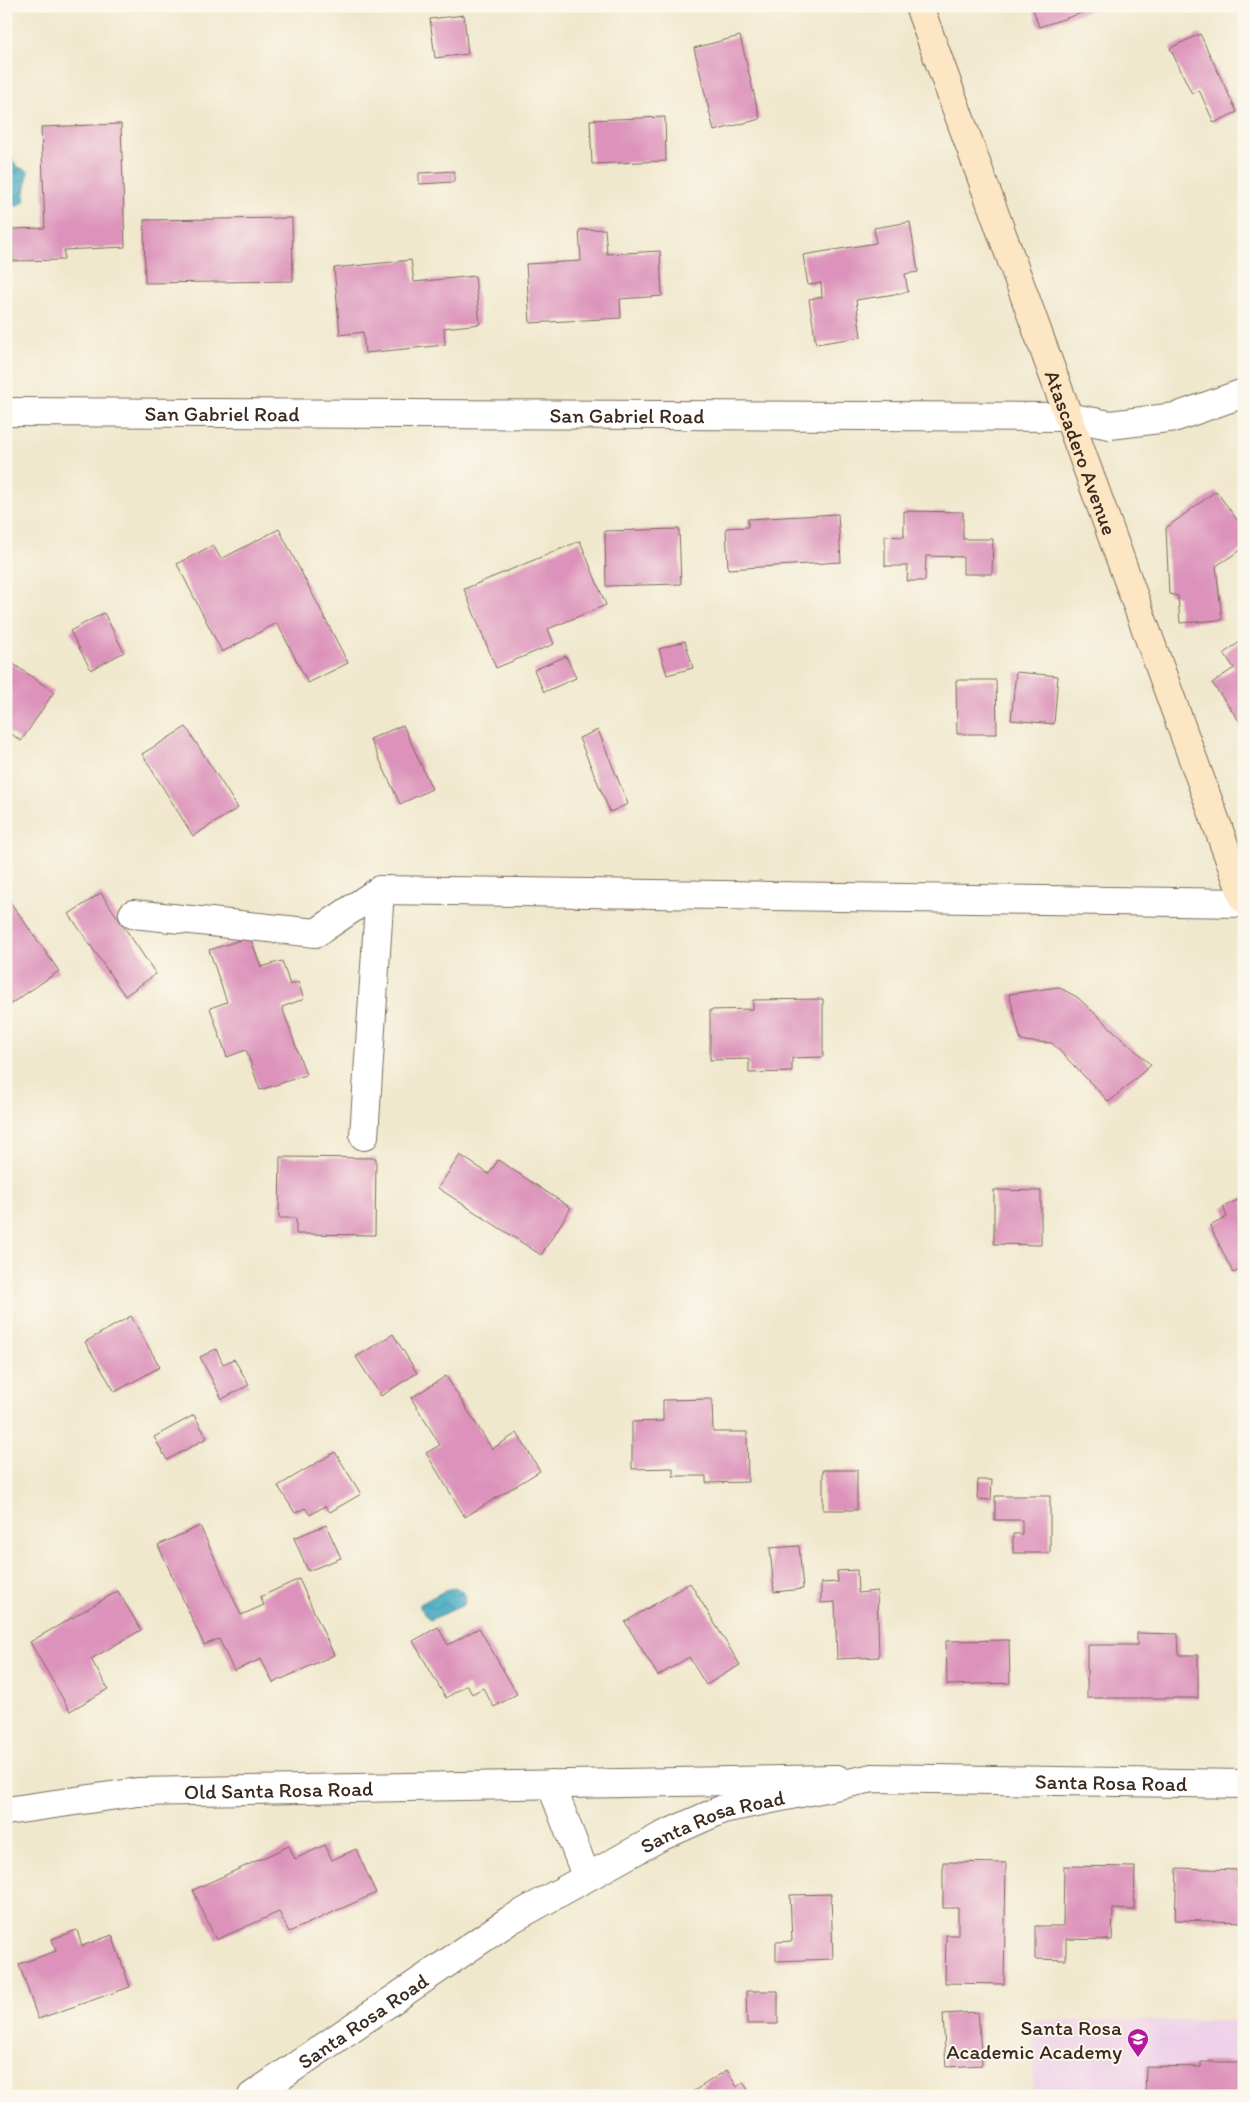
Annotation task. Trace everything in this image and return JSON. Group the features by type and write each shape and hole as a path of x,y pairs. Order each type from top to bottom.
{"main road":[{"name":"Atascadero Avenue","path":"919,6 1244,899"}],"street":[{"name":"San Gabriel Road","path":"6,412 1068,417 1110,425 1176,417 1244,393"},
{"path":"133,914 316,933 380,890 1244,903"},
{"path":"364,1136 380,890"},
{"name":"Old Santa Rosa Road","path":"6,1811 138,1792 873,1778"},
{"name":"Santa Rosa Road","path":"252,2096 510,1920 586,1876 660,1837 723,1809 873,1778 1244,1784"},
{"path":"552,1784 586,1876"}],"shaded area":[{"name":"Santa Rosa Academic Academy","path":"1033,2020 1244,2021 1244,2096 1033,2096"}],"water":[{"path":"8,154 18,167 28,171 24,202 17,206 6,203 6,155"},
{"path":"456,1588 463,1591 466,1598 464,1605 430,1620 418,1605 448,1589"}],"building":[{"path":"1032,6 1093,6 1094,9 1039,27"},
{"path":"464,15 468,54 435,58 430,19"},
{"path":"1200,34 1237,112 1214,123 1199,90 1192,94 1170,48"},
{"path":"740,36 760,119 714,131 694,48"},
{"path":"665,117 666,161 592,164 590,120"},
{"path":"121,124 125,247 64,250 64,260 13,261 12,229 45,228 41,127"},
{"path":"454,171 454,182 419,184 419,173"},
{"path":"292,218 293,281 145,283 144,220"},
{"path":"910,222 918,272 905,274 908,292 856,300 861,337 816,344 809,299 822,297 821,283 808,285 803,255 876,243 874,228"},
{"path":"605,229 607,254 660,251 662,296 620,299 621,318 530,323 526,264 581,261 579,230"},
{"path":"411,260 414,282 475,276 480,324 444,328 445,345 365,353 363,332 340,335 334,268"},
{"path":"1216,491 1244,529 1244,548 1216,566 1222,620 1180,623 1178,596 1169,594 1166,528"},
{"path":"904,511 963,512 963,539 993,539 992,574 963,574 963,557 926,556 925,581 907,581 908,566 885,566 885,536 904,537"},
{"path":"838,514 841,562 728,569 726,528 748,527 748,519"},
{"path":"279,529 348,663 308,683 277,623 222,652 177,564 213,545 221,559"},
{"path":"679,529 681,584 606,586 605,531"},
{"path":"580,541 606,605 548,629 554,644 496,668 464,589"},
{"path":"104,613 124,652 91,670 70,631"},
{"path":"1244,639 1244,724 1242,725 1212,683 1234,668 1224,653"},
{"path":"685,641 693,668 667,675 659,649"},
{"path":"566,656 576,678 544,692 534,670"},
{"path":"6,659 54,692 21,741 6,730"},
{"path":"1016,672 1058,676 1054,724 1011,720"},
{"path":"956,680 996,680 997,734 957,734"},
{"path":"403,725 432,789 400,804 370,739"},
{"path":"186,727 238,808 193,836 142,754"},
{"path":"598,730 628,804 610,812 579,738"},
{"path":"101,893 156,974 125,996 69,914"},
{"path":"6,896 59,971 6,1007"},
{"path":"250,937 261,967 282,961 290,985 298,982 304,999 282,1007 306,1075 260,1090 246,1050 227,1057 210,1008 227,1002 209,950"},
{"path":"1058,987 1077,997 1151,1065 1109,1102 1052,1043 1021,1041 1009,994"},
{"path":"823,999 823,1057 792,1058 792,1072 749,1073 749,1059 710,1060 710,1010 753,1009 753,1000"},
{"path":"460,1155 489,1174 498,1160 571,1208 541,1255 438,1188"},
{"path":"280,1157 376,1158 375,1235 296,1234 296,1218 279,1218"},
{"path":"994,1190 1041,1191 1041,1245 994,1244"},
{"path":"1244,1197 1244,1268 1233,1273 1210,1226 1227,1217 1223,1207"},
{"path":"131,1316 160,1367 115,1392 85,1342"},
{"path":"393,1334 417,1373 381,1396 356,1357"},
{"path":"216,1349 223,1364 234,1359 249,1385 222,1399 200,1357"},
{"path":"446,1376 492,1449 517,1433 540,1471 465,1517 426,1453 440,1445 411,1398"},
{"path":"712,1399 713,1432 747,1432 748,1482 706,1483 706,1476 673,1476 673,1468 632,1469 632,1422 663,1421 663,1400"},
{"path":"194,1415 207,1438 167,1460 154,1437"},
{"path":"335,1452 361,1494 330,1512 325,1506 310,1515 305,1508 295,1513 278,1486"},
{"path":"823,1470 857,1470 857,1510 823,1510"},
{"path":"978,1480 992,1480 991,1500 977,1499"},
{"path":"995,1496 1050,1496 1050,1553 1013,1553 1013,1534 1022,1534 1022,1520 995,1520"},
{"path":"326,1525 341,1558 308,1571 294,1538"},
{"path":"200,1526 241,1615 264,1605 260,1597 299,1579 334,1655 273,1683 261,1659 234,1671 219,1639 204,1645 158,1545"},
{"path":"799,1546 803,1589 774,1592 770,1548"},
{"path":"857,1570 858,1593 877,1591 879,1657 837,1659 835,1602 821,1603 821,1583 838,1582 837,1571"},
{"path":"690,1583 740,1665 706,1685 689,1657 658,1676 625,1622"},
{"path":"118,1591 141,1630 91,1659 108,1689 70,1711 30,1642"},
{"path":"438,1627 448,1645 479,1628 517,1694 494,1707 483,1688 472,1694 467,1685 446,1698 413,1641"},
{"path":"1137,1633 1178,1634 1179,1655 1198,1655 1198,1698 1087,1698 1087,1645 1137,1645"},
{"path":"1009,1640 1010,1683 947,1685 946,1641"},
{"path":"325,1845 332,1860 356,1849 376,1893 289,1932 279,1912 216,1940 193,1890 289,1846 295,1859"},
{"path":"943,1862 1006,1863 1004,1984 945,1983 946,1935 958,1935 958,1908 943,1908"},
{"path":"1064,1866 1135,1867 1134,1910 1113,1909 1112,1940 1066,1939 1066,1960 1035,1959 1035,1926 1063,1926"},
{"path":"1177,1868 1237,1870 1237,1889 1244,1890 1244,1922 1175,1920"},
{"path":"831,1894 833,1959 776,1961 776,1942 792,1941 790,1895"},
{"path":"77,1930 82,1946 112,1935 130,1987 38,2019 19,1964 56,1951 52,1939"},
{"path":"746,1991 778,1991 778,2024 747,2024"},
{"path":"978,2012 982,2065 946,2067 943,2014"},
{"path":"1201,2062 1244,2062 1244,2096 1145,2096 1146,2066 1201,2067"},
{"path":"727,2070 737,2087 743,2082 752,2096 686,2096"}],"place":[{"name":"Santa Rosa Academic Academy","path":"1138,2058"}]}
